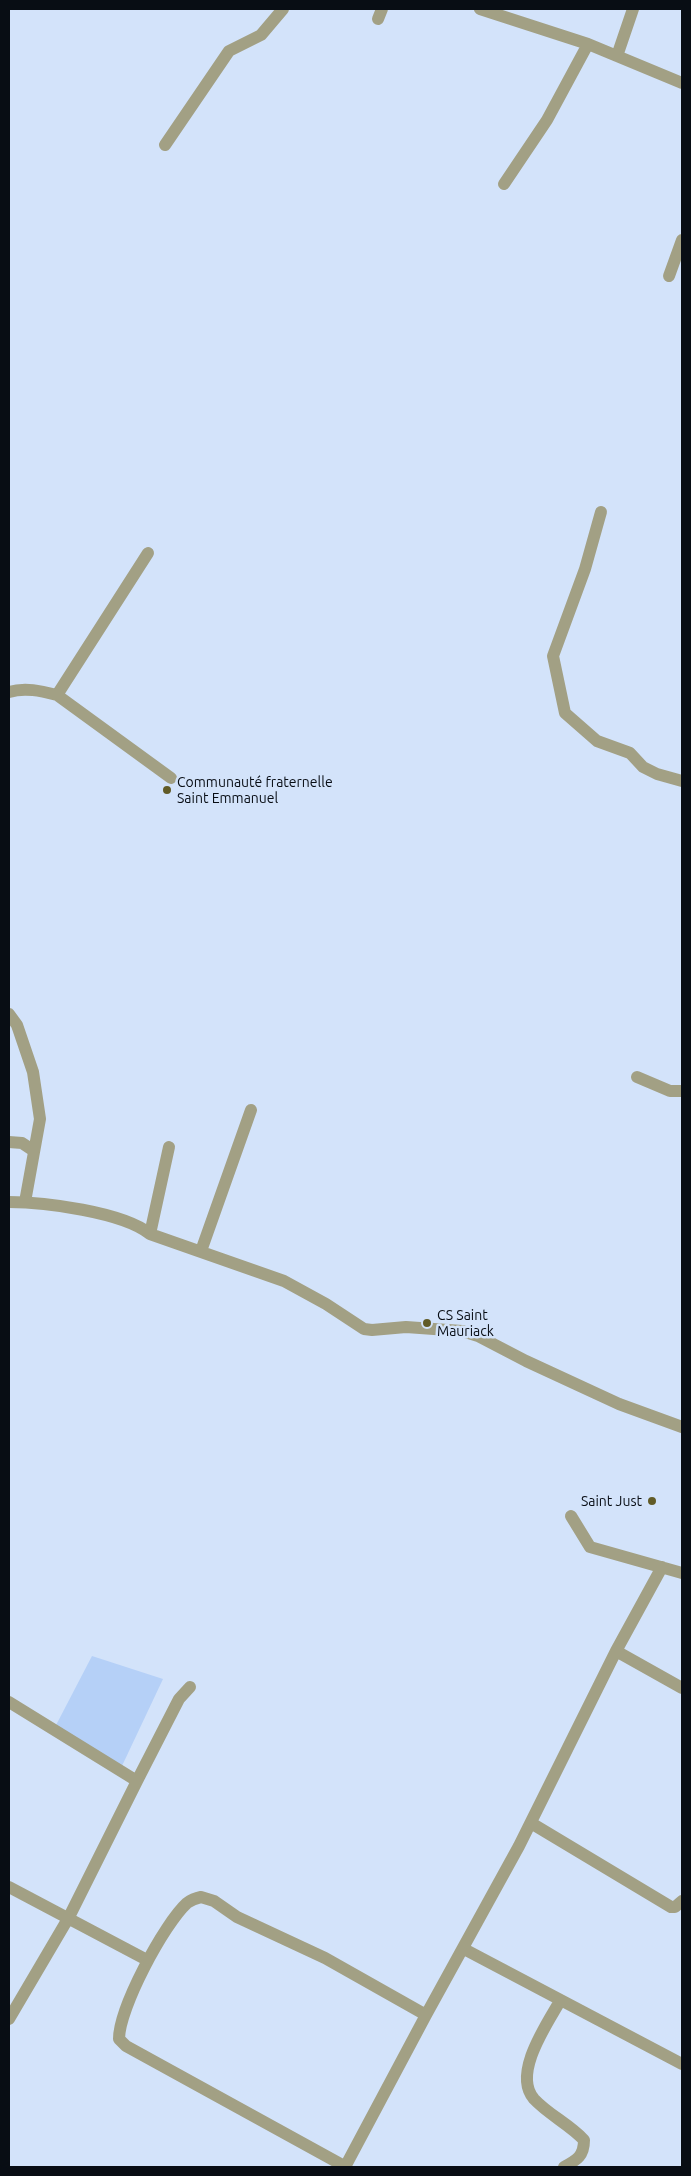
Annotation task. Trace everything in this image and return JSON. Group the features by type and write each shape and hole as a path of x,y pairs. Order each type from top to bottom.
{"street":[{"path":"165,145 229,51 261,35 283,9"},
{"path":"485,9 588,44 682,83"},
{"path":"618,56 633,9"},
{"path":"504,184 547,120 588,44"},
{"path":"669,276 682,240"},
{"path":"600,512 585,569 553,656 565,713 597,741 630,753 643,767 657,774 682,781"},
{"path":"57,695 148,553"},
{"path":"9,692 36,690 57,695 171,778"},
{"path":"9,1014 17,1025 33,1072 40,1119 25,1202"},
{"path":"637,1077 670,1091 682,1091"},
{"path":"200,1250 251,1110"},
{"path":"9,1142 22,1143 34,1151"},
{"path":"150,1234 169,1147"},
{"path":"9,1202 25,1202 86,1210 134,1224 150,1234 284,1281 326,1304 364,1329 406,1327 462,1331 478,1336 619,1404 682,1427"},
{"path":"571,1516 590,1547 682,1574"},
{"path":"426,2015 325,1958 237,1916 214,1901 201,1897 187,1904 147,1960 124,2016 119,2039 134,2051 346,2167 426,2015 464,1949 531,1823 616,1651 662,1567"},
{"path":"616,1651 682,1688"},
{"path":"9,2019 69,1917 136,1781 180,1699 190,1687"},
{"path":"9,1702 136,1781"},
{"path":"531,1823 671,1907 682,1901"},
{"path":"9,1887 69,1917 147,1960"},
{"path":"464,1949 682,2064"},
{"path":"560,2001 532,2054 526,2076 532,2097 584,2140 584,2152 564,2167"}],"shaded area":[{"path":"92,1656 163,1679 121,1768 54,1729"}],"place":[{"name":"Communauté fraternelle Saint Emmanuel","path":"167,790"},
{"name":"CS Saint Mauriack","path":"427,1323"},
{"name":"Saint Just","path":"652,1501"}]}
